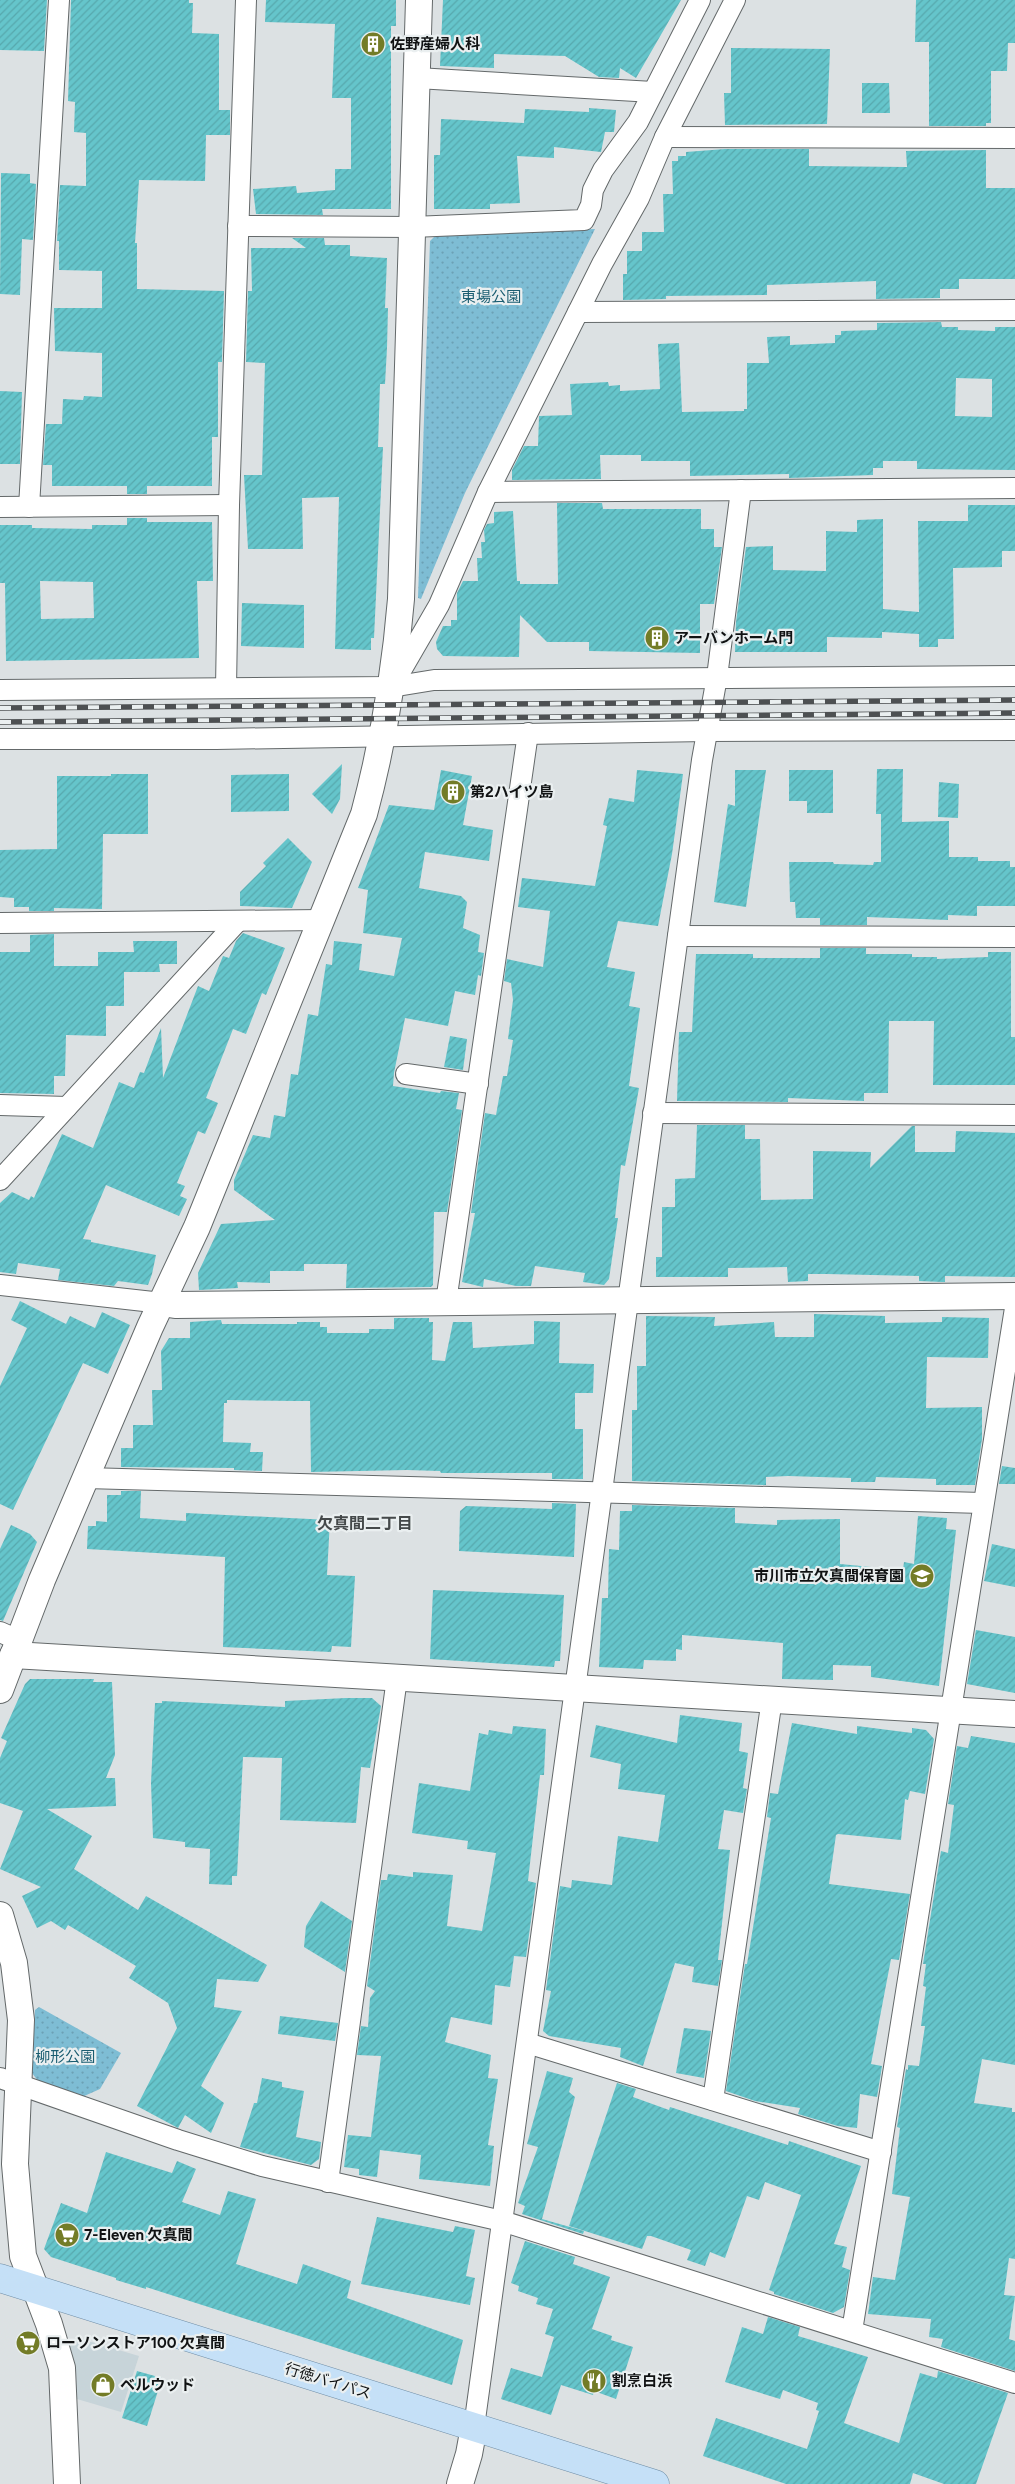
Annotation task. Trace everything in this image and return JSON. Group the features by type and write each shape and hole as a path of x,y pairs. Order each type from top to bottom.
{"main road":[{"name":"行徳バイパス","path":"0,2278 655,2484"}],"street":[{"path":"29,507 59,0"},
{"path":"226,688 228,505 246,0"},
{"path":"0,1690 10,1642 42,1580 197,1227 364,814 383,736 392,687 403,560 419,0"},
{"path":"238,226 412,227 584,220 591,206 593,190 603,170 638,122 700,0"},
{"path":"392,687 439,605 488,492 602,264 640,198 665,137 735,0"},
{"path":"417,78 653,92"},
{"path":"665,137 1015,138"},
{"path":"578,312 1015,310"},
{"path":"488,492 1015,488"},
{"path":"460,2484 469,2454 474,2427 600,1493 707,731 717,678 741,490"},
{"path":"0,507 228,505"},
{"path":"0,690 392,687 434,680 1015,676"},
{"path":"0,739 707,731 1015,730"},
{"path":"446,1302 528,733"},
{"path":"0,923 321,920"},
{"path":"0,1180 238,921"},
{"path":"678,936 1015,937"},
{"path":"406,1074 478,1084"},
{"path":"0,1105 67,1107"},
{"path":"653,1113 1015,1115"},
{"path":"3,1291 162,1303 1015,1296"},
{"path":"852,2331 951,1711 982,1503 1015,1308"},
{"path":"86,1478 982,1503"},
{"path":"10,1642 397,1678 1015,1714"},
{"path":"328,2182 397,1678"},
{"path":"713,2100 772,1699"},
{"path":"0,1915 5,1947 16,1976 21,2012 9,2081 15,2177 24,2256 62,2368 67,2484"},
{"path":"526,2042 881,2152"},
{"path":"9,2081 225,2155 328,2182 502,2221 1015,2383"}],"shaded area":[{"name":"ベルウッド","path":"78,2338 139,2356 121,2412 77,2399 76,2371 68,2343"}],"green space":[{"name":"東場公園","path":"595,229 465,493 421,599 418,598 430,241 436,235"},
{"name":"柳形公園","path":"39,2007 121,2053 100,2089 82,2097 38,2081 32,2073 35,2010"}],"building":[{"path":"0,0 47,0 44,51 0,50"},
{"path":"71,0 189,0 189,3 193,3 192,33 219,34 219,110 230,110 230,135 206,135 205,181 139,180 135,243 137,243 137,289 224,291 222,362 218,362 218,437 212,437 212,486 147,486 147,494 127,494 127,486 52,486 52,465 43,465 46,424 62,424 63,399 83,400 84,396 102,397 102,353 55,351 54,308 102,308 102,271 59,270 59,241 57,241 60,185 86,186 86,133 74,132 75,102 68,101"},
{"path":"266,0 396,0 396,26 391,26 391,209 322,209 323,215 256,214 253,189 296,186 297,193 335,190 335,169 351,169 351,98 332,98 335,24 265,22"},
{"path":"443,0 681,0 636,78 620,68 619,78 599,77 565,56 494,54 494,68 440,66"},
{"path":"916,0 1015,0 1015,43 1008,43 1007,71 991,71 991,123 986,123 986,126 929,126 929,42 915,42"},
{"path":"731,48 830,49 827,124 725,125 724,93 731,93"},
{"path":"862,83 889,83 890,113 862,113"},
{"path":"589,108 616,110 614,132 605,132 601,152 554,147 554,158 517,156 520,203 490,204 490,209 434,209 434,155 440,155 441,119 524,123 525,109 589,112"},
{"path":"725,149 809,149 809,166 907,167 906,151 986,150 986,188 1015,188 1015,279 959,279 959,289 940,289 940,298 876,299 876,281 767,285 767,295 666,296 666,299 623,300 623,274 627,274 627,251 642,251 642,232 664,232 663,194 673,194 672,161 678,161 678,156 686,156 686,152"},
{"path":"1,173 30,174 30,183 36,184 33,240 22,239 20,295 0,294"},
{"path":"292,238 324,238 325,245 350,245 350,256 387,258 385,308 388,308 387,348 385,384 380,384 378,447 383,447 374,638 371,638 371,650 335,649 339,497 302,498 303,549 248,549 244,475 262,475 265,363 246,362 248,291 252,291 251,248 306,248"},
{"path":"941,322 942,327 958,327 958,330 995,331 995,327 1015,327 1015,470 917,469 917,461 883,461 883,468 873,468 873,475 789,478 789,474 690,476 690,461 641,461 641,455 600,455 601,479 512,480 512,470 524,446 538,446 539,416 572,415 570,384 608,382 609,386 620,385 620,391 660,389 658,344 679,343 682,412 744,411 744,409 747,409 747,363 769,363 767,337 790,336 790,345 835,343 835,335 841,335 841,331 877,330 877,323","holes":["956,378 992,379 992,417 955,416"]},
{"path":"0,391 22,392 20,464 0,464"},
{"path":"557,503 602,503 603,509 701,509 701,529 714,529 714,547 722,547 714,604 700,604 700,653 589,651 589,642 547,642 520,615 519,657 443,656 437,649 436,642 443,626 451,626 451,620 457,620 457,593 463,581 478,581 477,558 482,558 481,542 485,542 484,530 487,524 494,523 494,512 513,511 517,581 520,581 520,584 558,584"},
{"path":"968,505 1015,505 1015,551 1002,551 1002,567 953,568 954,639 938,639 938,647 919,647 919,634 882,632 882,638 827,637 827,652 735,652 736,622 746,547 773,546 773,570 826,571 826,531 857,532 857,520 883,519 883,609 919,612 918,521 968,521"},
{"path":"127,518 147,518 147,522 212,522 213,581 197,581 199,658 6,661 5,583 0,583 0,525 32,525 32,528 92,529 92,525 127,525","holes":["40,581 93,582 94,618 41,619"]},
{"path":"242,603 304,605 304,648 241,646"},
{"path":"342,764 340,799 332,814 312,794"},
{"path":"877,769 903,769 902,822 949,821 949,857 978,857 978,861 1010,861 1010,867 1015,867 1015,906 977,906 977,916 948,915 948,920 867,917 867,925 820,925 820,918 796,918 795,902 790,902 789,862 833,862 834,864 873,865 874,862 881,862 881,814 876,814"},
{"path":"441,770 472,776 463,825 493,830 489,861 425,852 419,888 461,896 467,902 463,928 480,935 478,952 484,953 481,976 478,975 475,995 455,991 448,1026 405,1018 394,1073 393,1086 440,1093 441,1091 459,1093 456,1109 462,1110 447,1212 434,1212 433,1285 431,1287 346,1288 347,1264 304,1264 304,1271 270,1271 270,1283 237,1282 238,1288 199,1290 198,1273 221,1224 275,1220 234,1190 234,1180 253,1135 270,1138 274,1115 285,1117 291,1074 298,1075 308,1014 318,1016 326,964 332,965 334,941 362,944 359,970 394,976 402,938 363,933 368,890 358,888 389,805 434,810"},
{"path":"637,770 683,774 672,854 658,926 618,921 607,967 635,972 629,1006 640,1008 629,1086 639,1088 625,1166 621,1165 615,1218 618,1218 609,1279 604,1285 583,1282 585,1273 535,1266 531,1286 516,1286 484,1279 483,1287 462,1282 475,1213 471,1213 485,1113 496,1115 503,1076 507,1076 513,1040 508,1039 513,1000 511,983 504,981 507,959 543,967 550,911 518,907 522,878 595,886 607,826 603,825 609,798 634,802"},
{"path":"735,770 766,770 746,907 714,902 728,804 735,806"},
{"path":"789,770 833,770 833,813 807,813 807,801 789,801"},
{"path":"111,774 148,774 148,834 103,834 102,909 54,908 54,911 29,911 29,907 14,907 14,898 0,897 0,850 57,849 57,776 111,776"},
{"path":"289,774 289,811 231,812 231,775"},
{"path":"939,782 959,784 958,818 938,817"},
{"path":"288,838 312,862 292,908 240,906 240,892 266,866 263,863"},
{"path":"243,933 285,948 266,995 262,993 246,1034 233,1029 206,1098 218,1103 205,1134 198,1131 177,1183 185,1186 180,1196 187,1199 179,1216 106,1185 83,1239 156,1255 148,1285 118,1281 114,1286 58,1280 60,1269 18,1263 16,1274 0,1272 0,1203 12,1192 29,1200 31,1196 34,1198 62,1134 93,1148 119,1082 134,1088 140,1072 144,1073 161,1028 163,1078 198,986 209,991 223,956 229,958 236,941"},
{"path":"54,934 54,966 98,966 98,952 134,952 133,941 177,941 177,964 159,964 160,972 124,972 124,1006 106,1006 106,1036 66,1035 65,1076 54,1076 54,1094 0,1093 0,952 30,952 30,935"},
{"path":"820,948 866,948 866,954 912,954 912,957 937,957 937,959 988,957 988,952 1011,952 1011,1037 1015,1037 1015,1085 933,1085 934,1021 889,1021 888,1093 864,1093 864,1101 788,1098 788,1102 677,1101 679,1032 692,1032 696,954 753,954 753,958 820,958"},
{"path":"450,1036 467,1039 463,1070 444,1067"},
{"path":"697,1125 745,1125 745,1139 760,1139 761,1200 813,1199 813,1151 871,1152 870,1168 912,1126 915,1126 915,1152 955,1152 956,1131 1015,1133 1015,1277 945,1276 945,1282 942,1282 919,1281 919,1276 808,1274 808,1281 788,1282 787,1267 728,1268 728,1277 656,1277 656,1257 662,1257 662,1207 675,1207 675,1179 695,1178"},
{"path":"20,1301 66,1324 70,1316 95,1328 102,1312 130,1325 108,1374 83,1363 13,1510 0,1504 0,1386 27,1328 11,1320"},
{"path":"814,1314 885,1316 885,1323 942,1322 942,1317 989,1318 988,1358 927,1357 926,1408 982,1407 982,1439 975,1485 936,1485 936,1479 876,1477 875,1482 851,1482 851,1478 766,1477 766,1485 632,1481 632,1410 637,1410 637,1366 646,1366 646,1316 715,1317 714,1326 774,1322 775,1337 814,1337"},
{"path":"394,1318 429,1318 429,1322 433,1322 432,1360 445,1361 453,1322 472,1322 473,1348 534,1344 534,1321 560,1322 559,1363 594,1364 593,1393 575,1393 575,1429 583,1429 583,1479 552,1479 552,1473 441,1473 440,1471 407,1470 311,1472 310,1401 227,1400 227,1403 224,1403 223,1442 251,1443 250,1452 263,1452 262,1471 234,1470 234,1468 121,1467 121,1448 133,1448 133,1425 153,1425 152,1390 162,1390 161,1351 169,1338 190,1338 190,1322 221,1320 222,1324 297,1324 297,1322 320,1322 320,1327 327,1327 327,1333 369,1333 369,1329 394,1329"},
{"path":"1002,1466 1015,1468 1015,1484 999,1484"},
{"path":"121,1491 141,1491 140,1518 186,1521 186,1513 330,1520 327,1575 355,1576 351,1647 332,1646 331,1652 223,1647 225,1557 87,1549 88,1526 96,1526 96,1521 107,1522 107,1495 121,1495"},
{"path":"552,1503 576,1504 574,1557 459,1551 460,1511 466,1506 552,1509"},
{"path":"632,1505 735,1508 735,1523 777,1525 777,1520 840,1519 840,1564 903,1570 904,1562 914,1564 918,1516 947,1518 946,1529 956,1530 939,1686 871,1677 871,1666 833,1665 833,1680 782,1679 783,1643 682,1635 682,1650 676,1649 676,1661 644,1660 643,1669 599,1667 602,1598 608,1598 609,1549 619,1550 620,1511 632,1511"},
{"path":"11,1525 30,1534 37,1542 3,1621 0,1620 0,1549"},
{"path":"992,1544 1015,1549 1015,1587 984,1581"},
{"path":"433,1590 564,1595 560,1661 555,1661 554,1667 430,1659"},
{"path":"976,1630 1015,1637 1015,1693 967,1684"},
{"path":"30,1679 94,1679 93,1682 112,1682 115,1755 106,1778 115,1778 116,1806 47,1809 92,1836 74,1869 138,1910 146,1896 267,1965 258,1982 217,1979 214,2007 242,2011 201,2086 224,2103 211,2133 185,2115 178,2128 137,2106 177,2028 168,2003 129,1978 136,1966 68,1925 65,1930 51,1921 37,1928 22,1896 41,1887 0,1869 23,1811 0,1803 0,1758 7,1741 1,1738 25,1684"},
{"path":"372,1698 381,1706 370,1768 361,1767 356,1823 280,1820 282,1758 243,1757 237,1876 232,1876 232,1885 209,1884 210,1849 185,1847 185,1842 153,1838 151,1783 155,1703 162,1703 162,1701 285,1707 285,1701"},
{"path":"680,1715 742,1723 739,1751 748,1753 743,1788 747,1789 743,1813 724,1810 718,1849 730,1850 718,1960 722,1960 718,1986 692,1982 694,1967 675,1963 643,2066 620,2057 621,2048 549,2036 543,2031 551,1991 546,1990 560,1886 571,1888 572,1880 612,1885 618,1836 658,1842 665,1795 618,1789 621,1764 590,1757 596,1725 677,1743"},
{"path":"792,1723 857,1734 857,1726 912,1733 912,1728 926,1730 934,1739 925,1794 910,1791 908,1800 905,1799 901,1840 836,1835 829,1884 910,1894 899,1960 891,1959 871,2064 882,2066 877,2097 860,2094 857,2128 838,2126 798,2114 800,2108 755,2101 726,2091 745,1964 747,1964 771,1818 767,1817 770,1793 778,1794"},
{"path":"513,1726 546,1729 544,1775 540,1775 528,1881 536,1883 526,1957 514,1956 510,1987 495,1985 492,2025 451,2017 445,2042 491,2055 488,2078 498,2079 488,2145 494,2146 490,2186 419,2179 421,2155 380,2150 377,2177 359,2175 359,2169 344,2167 348,2135 371,2137 381,2056 357,2055 361,2026 368,2027 370,1998 375,1991 367,1986 381,1880 387,1880 388,1874 413,1877 413,1872 453,1875 447,1926 482,1931 496,1853 467,1849 468,1841 412,1833 419,1783 470,1791 479,1733 488,1735 489,1730 512,1734"},
{"path":"971,1736 1015,1743 1015,2065 982,2059 974,2103 1012,2108 1012,2112 1015,2112 1015,2259 1009,2258 1004,2295 1015,2296 1009,2339 1015,2341 1015,2371 941,2347 943,2339 929,2337 931,2319 868,2314 873,2277 895,2280 910,2197 892,2194 900,2128 897,2127 906,2069 908,2070 908,2065 919,2066 925,2026 921,2026 926,1987 923,1986 926,1964 923,1964 941,1851 948,1853 954,1805 948,1804 957,1746 968,1748"},
{"path":"321,1901 352,1921 345,1972 304,1947 306,1926"},
{"path":"280,2016 338,2023 335,2041 278,2034"},
{"path":"684,2028 711,2031 704,2078 676,2073"},
{"path":"547,2071 573,2078 569,2092 575,2097 542,2219 584,2231 583,2234 522,2214 525,2206 518,2203 538,2147 527,2144"},
{"path":"262,2078 282,2082 282,2087 304,2091 296,2137 321,2142 319,2159 311,2165 240,2147 254,2103 257,2103"},
{"path":"617,2083 636,2089 633,2097 669,2110 670,2107 788,2145 789,2141 861,2166 834,2244 847,2247 842,2267 850,2270 844,2307 833,2313 774,2294 774,2292 769,2290 801,2195 765,2182 759,2200 747,2196 725,2258 710,2252 705,2266 687,2260 691,2250 651,2236 647,2236 642,2249 569,2226"},
{"path":"106,2152 172,2173 177,2161 196,2169 182,2202 220,2215 228,2191 256,2199 236,2264 297,2284 303,2264 351,2281 347,2298 463,2340 452,2385 146,2287 146,2289 116,2280 116,2278 51,2257 44,2249 61,2203 87,2213"},
{"path":"377,2217 453,2232 455,2226 475,2230 466,2276 475,2278 470,2305 361,2284"},
{"path":"525,2241 575,2257 573,2264 610,2277 592,2329 612,2336 611,2340 633,2347 616,2399 594,2391 593,2395 561,2385 551,2415 501,2399 511,2368 542,2377 554,2337 545,2334 553,2309 536,2304 538,2298 518,2291 519,2286 511,2283"},
{"path":"768,2317 800,2327 798,2336 868,2357 844,2423 899,2443 920,2373 937,2378 938,2371 1008,2393 976,2484 944,2484 913,2473 910,2484 786,2484 703,2456 716,2418 807,2449 819,2411 816,2410 818,2403 783,2390 780,2399 725,2382 742,2327 763,2334"},
{"path":"137,2371 162,2378 147,2426 122,2418"}],"railway":[{"path":"0,708 1015,700"},
{"path":"0,722 1015,713"}],"place":[{"name":"佐野産婦人科","path":"373,44"},
{"name":"アーバンホーム門","path":"657,638"},
{"name":"第2ハイツ島","path":"453,792"},
{"name":"市川市立欠真間保育園","path":"922,1576"},
{"name":"7-Eleven 欠真間","path":"67,2235"},
{"name":"ローソンストア100 欠真間","path":"28,2343"},
{"name":"割烹白浜","path":"594,2381"},
{"name":"ベルウッド","path":"103,2385"}],"district":[{"name":"欠真間二丁目","path":"365,1523"}]}
